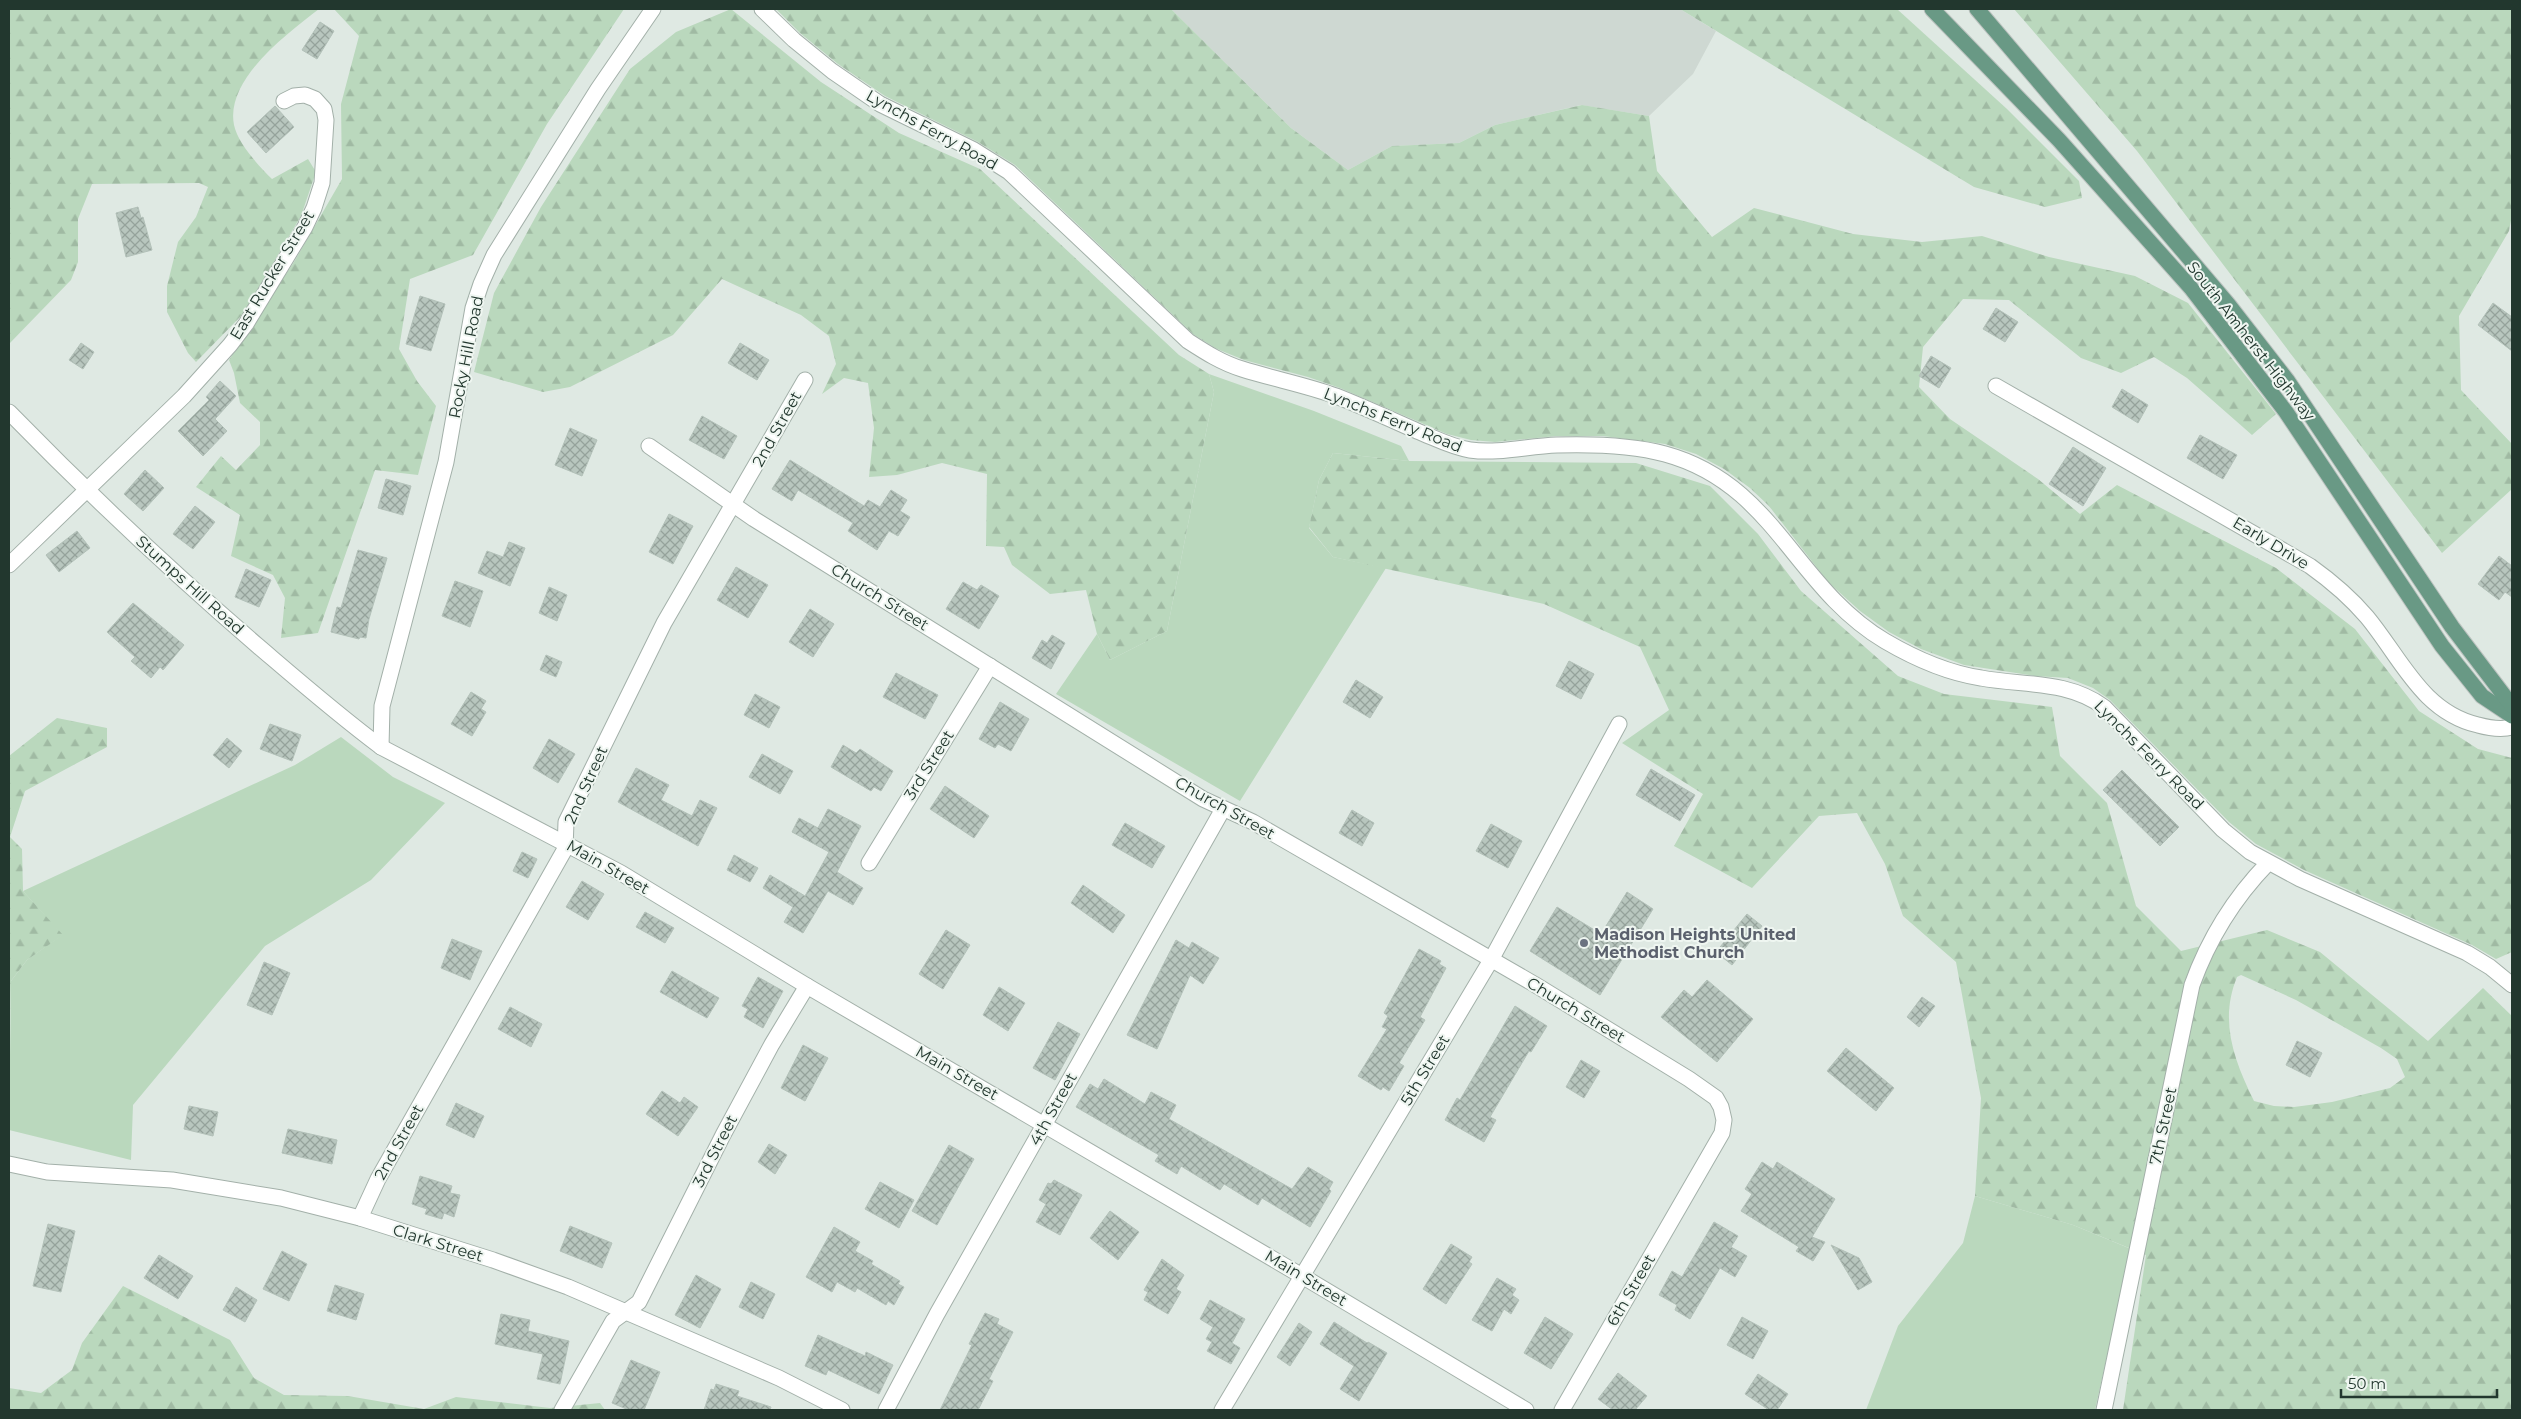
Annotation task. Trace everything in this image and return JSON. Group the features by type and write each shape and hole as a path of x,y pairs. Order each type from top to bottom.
{"main road":[{"name":"South Amherst Highway","path":"1932,9 2059,140 2191,288 2286,412 2442,646 2482,696 2512,716"},
{"name":"South Amherst Highway","path":"1977,9 2228,304 2287,380 2452,627 2512,706"}],"street":[{"name":"Rocky Hill Road","path":"381,747 382,706 446,462 473,308 481,284 494,255 598,89 653,9"},
{"name":"Lynchs Ferry Road","path":"762,9 794,40 832,71 880,104 974,150 1009,172 1188,341 1213,357 1241,369 1337,396 1444,443 1469,450 1495,451 1556,445 1602,445 1663,453 1692,463 1719,477 1744,495 1761,512 1822,588 1854,619 1884,640 1917,657 1961,674 2034,686 2066,688 2088,696 2104,708 2223,830 2268,863 2467,953 2490,967 2512,985"},
{"name":"East Rucker Street","path":"86,491 184,396 230,345 246,324 308,220 322,183 326,120 324,109 315,99 305,95 294,96 284,102"},
{"name":"2nd Street","path":"360,1218 378,1178 548,881 566,842 566,822 645,658 805,380"},
{"name":"Early Drive","path":"1996,386 2310,566 2340,589 2367,617 2421,691 2440,708 2461,721 2487,727 2512,727"},
{"name":"Stumps Hill Road","path":"9,412 86,491 228,620 347,722 381,747"},
{"name":"Church Street","path":"649,446 734,505 1203,799 1253,822 1690,1078 1716,1098 1721,1107 1724,1120 1722,1133 1700,1171"},
{"path":"9,565 86,491"},
{"name":"3rd Street","path":"869,863 990,666"},
{"name":"5th Street","path":"1222,1410 1491,960 1619,724"},
{"name":"Main Street","path":"381,747 566,842 621,873 807,986 1302,1276 1526,1410"},
{"name":"4th Street","path":"886,1410 1044,1124 1223,809"},
{"name":"7th Street","path":"2104,1410 2192,985 2202,958 2222,919 2248,884 2268,863"},
{"name":"3rd Street","path":"562,1410 614,1321 623,1312 639,1302 728,1126 772,1044 807,986"},
{"name":"Clark Street","path":"9,1164 47,1172 172,1180 281,1198 360,1218 493,1260 568,1287 779,1378 842,1410"},
{"name":"6th Street","path":"1562,1410 1700,1171"}],"shaded area":[{"path":"1171,9 1680,9 1716,31 1693,74 1649,116 1581,105 1495,125 1459,143 1392,146 1348,170 1291,128"}],"green space":[{"path":"9,9 319,9 291,31 261,59 239,91 234,108 234,125 240,140 261,168 272,179 308,159 316,172 301,216 243,314 196,362 188,353 167,312 167,286 178,242 196,217 208,187 199,183 92,184 78,219 78,262 71,280 9,344"},
{"path":"334,9 624,9 547,124 473,255 410,279 399,349 417,381 436,406 418,475 375,470 318,633 281,638 285,598 273,575 231,556 240,515 196,487 221,456 236,470 260,445 260,422 240,403 234,373 229,360 294,262 342,179 341,104 359,36"},
{"path":"731,9 821,82 899,133 980,169 1179,355 1209,374 1214,392 1167,631 1110,660 1097,634 1086,590 1050,594 1012,565 1004,547 986,546 987,474 942,463 897,475 869,477 874,428 868,383 844,378 822,394 836,364 829,336 801,315 722,279 673,335 570,387 543,392 474,372 494,293 541,207 630,69 676,32"},
{"path":"776,9 1171,9 1291,128 1348,170 1392,146 1459,143 1495,125 1582,105 1649,116 1657,171 1712,237 1754,208 1853,234 1922,242 1982,236 2049,257 2135,276 2188,303 2276,414 2252,435 2187,378 2154,357 2121,373 2081,358 2009,300 1963,299 1923,347 1919,387 1950,419 2038,479 2080,514 2117,485 2276,568 2355,629 2419,711 2478,749 2512,758 2512,952 2496,959 2472,945 2304,870 2256,844 2229,822 2110,700 2093,688 2068,678 2035,676 1964,665 1921,649 1889,632 1860,611 1828,582 1769,506 1750,488 1724,469 1696,454 1665,444 1603,436 1556,436 1495,442 1471,440 1447,434 1340,388 1308,377 1244,360 1217,349 1193,334 1015,165 978,142 885,96 838,64 800,33"},
{"path":"1680,9 1897,9 2007,109 2079,181 2082,198 2045,207 1974,187"},
{"path":"2014,9 2512,9 2512,215 2509,231 2459,316 2461,390 2512,444 2512,489 2442,553 2137,151"},
{"path":"1209,374 1314,411 1401,446 1409,461 1333,453 1319,480 1309,528 1333,557 1386,568 1240,801 1056,694 1097,634 1110,660 1167,631 1214,392"},
{"path":"1333,453 1409,461 1636,463 1710,486 1758,534 1801,591 1898,676 1944,694 2052,707 2060,756 2107,803 2136,906 2181,951 2267,930 2320,952 2428,1041 2483,988 2512,1016 2512,1410 2123,1410 2146,1255 2073,1225 1975,1196 1981,1098 1956,962 1903,916 1885,864 1857,813 1819,816 1752,888 1674,846 1703,794 1622,743 1669,710 1640,647 1544,604 1333,557 1309,527 1319,480","holes":["2241,975 2296,1000 2397,1059 2405,1077 2390,1088 2332,1102 2294,1107 2274,1106 2254,1101 2240,1071 2231,1040 2229,1009 2237,977"]},
{"path":"57,718 107,728 107,747 25,791 10,837 22,849 23,891 63,935 27,960 11,981 9,1067 9,756"},
{"path":"341,737 393,777 445,803 371,880 265,946 133,1105 131,1160 9,1130 11,981 27,960 62,935 23,891 295,765"},
{"path":"1975,1196 2073,1225 2131,1249 2095,1410 1866,1410 1898,1326 1963,1243"},
{"path":"123,1286 230,1340 254,1378 284,1395 348,1396 424,1409 456,1397 550,1408 600,1403 605,1410 9,1410 9,1388 41,1393 72,1370 82,1343"}],"building":[{"path":"320,22 334,31 317,59 302,50"},
{"path":"275,106 294,127 266,153 247,132"},
{"path":"138,207 141,218 143,217 152,250 126,257 116,213"},
{"path":"420,296 445,304 431,351 406,344"},
{"path":"2493,303 2512,317 2512,351 2478,325"},
{"path":"1996,308 2018,322 2005,342 1983,329"},
{"path":"81,343 94,352 83,369 69,360"},
{"path":"740,343 769,360 757,380 728,363"},
{"path":"1931,356 1951,368 1939,388 1919,376"},
{"path":"220,381 236,396 215,419 227,431 203,456 178,431 209,400 206,397"},
{"path":"2122,389 2148,405 2138,423 2112,407"},
{"path":"702,416 737,436 724,459 689,440"},
{"path":"570,428 597,440 582,476 555,465"},
{"path":"2200,435 2237,455 2223,479 2187,458"},
{"path":"2073,447 2106,468 2083,506 2049,484"},
{"path":"790,460 864,506 868,500 880,507 891,490 907,500 900,511 910,517 898,536 889,531 877,550 848,531 853,523 798,490 792,501 772,489"},
{"path":"145,470 164,488 143,511 124,494"},
{"path":"386,479 411,486 403,515 378,508"},
{"path":"195,506 215,522 193,549 173,534"},
{"path":"669,514 693,526 673,564 649,552"},
{"path":"77,531 90,548 59,572 46,555"},
{"path":"509,542 525,548 510,586 478,573 487,551 503,557"},
{"path":"358,550 387,558 369,619 366,638 360,637 359,639 331,632 337,607 341,608"},
{"path":"2499,556 2512,566 2512,597 2505,592 2499,600 2478,584"},
{"path":"736,567 768,585 748,618 717,600"},
{"path":"246,569 271,580 259,607 235,597"},
{"path":"455,581 483,591 470,627 442,616"},
{"path":"963,582 977,590 981,585 999,596 979,629 946,609"},
{"path":"549,587 567,595 557,621 539,613"},
{"path":"133,603 184,645 163,670 160,667 151,678 131,661 135,657 107,632"},
{"path":"810,609 834,624 813,657 789,642"},
{"path":"1052,635 1065,643 1051,669 1032,658 1042,640 1047,643"},
{"path":"546,655 562,662 556,677 540,670"},
{"path":"1569,661 1594,674 1581,699 1556,686"},
{"path":"896,673 938,695 925,719 883,697"},
{"path":"1356,680 1383,697 1370,718 1343,702"},
{"path":"471,692 486,701 481,709 486,712 472,736 451,724"},
{"path":"755,694 780,707 769,728 744,715"},
{"path":"1000,702 1029,719 1011,751 998,744 995,748 979,739"},
{"path":"270,724 301,735 292,761 260,749"},
{"path":"227,738 242,751 229,768 213,755"},
{"path":"549,739 575,754 558,783 533,768"},
{"path":"843,745 856,753 860,749 893,771 881,791 874,787 871,791 831,767"},
{"path":"762,754 793,771 780,794 749,777"},
{"path":"636,768 669,785 661,800 692,816 700,800 717,808 698,846 618,802"},
{"path":"1651,769 1695,795 1680,821 1636,795"},
{"path":"2122,770 2179,827 2160,846 2103,790"},
{"path":"945,786 989,816 974,838 930,809"},
{"path":"828,809 861,826 837,872 863,888 853,905 828,891 803,933 784,922 793,907 763,888 770,875 805,896 829,852 792,832 799,818 818,828"},
{"path":"1352,810 1374,823 1362,846 1339,833"},
{"path":"1125,823 1165,846 1152,868 1112,845"},
{"path":"1491,824 1522,841 1508,868 1476,851"},
{"path":"522,852 537,859 528,878 513,871"},
{"path":"734,855 758,868 750,882 727,870"},
{"path":"582,881 604,894 588,920 566,907"},
{"path":"1083,885 1125,915 1113,933 1071,903"},
{"name":"Madison Heights United Methodist Church","path":"1627,892 1653,909 1600,995 1530,951 1557,907 1601,934"},
{"path":"645,912 674,928 665,943 636,927"},
{"path":"1747,914 1762,926 1732,965 1716,952"},
{"path":"946,930 970,945 943,989 919,974"},
{"path":"452,939 482,951 470,980 441,968"},
{"path":"1176,940 1189,948 1192,942 1219,958 1203,984 1190,975 1157,1049 1127,1035"},
{"path":"1419,949 1441,961 1439,964 1446,968 1420,1017 1425,1020 1399,1063 1404,1066 1389,1091 1383,1087 1381,1090 1358,1076 1387,1029 1382,1027 1388,1016 1384,1013"},
{"path":"264,962 290,973 272,1015 247,1005"},
{"path":"672,971 719,998 707,1018 660,992"},
{"path":"758,977 783,991 763,1028 744,1017 748,1009 742,1006"},
{"path":"1707,980 1753,1019 1717,1062 1661,1017 1684,990 1692,997"},
{"path":"999,987 1025,1003 1008,1031 983,1015"},
{"path":"1922,997 1935,1006 1919,1027 1907,1017"},
{"path":"1515,1006 1547,1026 1531,1052 1529,1051 1490,1117 1496,1120 1484,1142 1445,1120 1457,1098 1460,1100"},
{"path":"510,1007 542,1024 531,1047 498,1029"},
{"path":"1058,1022 1080,1034 1055,1080 1033,1068"},
{"path":"2297,1041 2322,1053 2310,1077 2286,1065"},
{"path":"803,1045 828,1058 805,1101 781,1088"},
{"path":"1846,1048 1894,1088 1876,1111 1827,1071"},
{"path":"1581,1060 1600,1071 1584,1098 1566,1087"},
{"path":"1104,1079 1145,1104 1151,1092 1176,1105 1169,1119 1292,1189 1308,1167 1333,1182 1329,1189 1331,1191 1310,1227 1262,1198 1258,1205 1224,1184 1220,1190 1181,1166 1177,1174 1155,1161 1159,1155 1076,1107 1090,1084 1098,1089"},
{"path":"662,1091 680,1103 684,1097 698,1107 678,1136 646,1114"},
{"path":"456,1103 484,1116 474,1138 446,1125"},
{"path":"189,1106 218,1112 213,1136 184,1129"},
{"path":"288,1129 337,1140 332,1164 282,1153"},
{"path":"769,1144 787,1155 775,1174 758,1162"},
{"path":"949,1145 974,1159 937,1225 912,1211"},
{"path":"1762,1162 1773,1169 1777,1162 1835,1199 1812,1237 1825,1242 1813,1261 1796,1251 1799,1247 1741,1211 1752,1194 1745,1189"},
{"path":"420,1176 452,1186 450,1193 460,1195 454,1217 444,1213 442,1219 425,1214 427,1209 412,1204"},
{"path":"1054,1180 1082,1195 1060,1235 1036,1222 1046,1204 1039,1200 1048,1183 1051,1184"},
{"path":"880,1182 914,1200 899,1228 865,1209"},
{"path":"1110,1211 1139,1232 1118,1260 1090,1238"},
{"path":"1714,1222 1738,1236 1731,1247 1747,1256 1735,1277 1720,1268 1690,1319 1675,1310 1677,1305 1659,1295 1672,1271 1682,1277"},
{"path":"48,1224 75,1231 61,1292 33,1286"},
{"path":"570,1226 612,1243 602,1268 560,1251"},
{"path":"834,1227 860,1242 855,1251 873,1261 871,1264 900,1281 898,1284 904,1287 894,1305 888,1301 886,1305 857,1288 855,1292 837,1282 832,1292 806,1277"},
{"path":"1451,1244 1472,1257 1469,1262 1472,1264 1446,1304 1423,1289"},
{"path":"1831,1245 1859,1258 1872,1282 1858,1290"},
{"path":"282,1251 307,1264 289,1301 263,1289"},
{"path":"159,1255 193,1276 178,1299 144,1278"},
{"path":"1162,1259 1184,1275 1176,1289 1181,1292 1168,1314 1144,1300 1148,1292 1144,1290"},
{"path":"696,1275 721,1289 700,1328 675,1315"},
{"path":"1497,1278 1516,1289 1512,1295 1519,1300 1511,1314 1504,1309 1492,1331 1472,1320"},
{"path":"751,1282 775,1294 763,1319 739,1307"},
{"path":"335,1285 364,1294 356,1320 327,1311"},
{"path":"236,1287 257,1300 245,1322 223,1310"},
{"path":"1210,1300 1245,1319 1232,1343 1240,1348 1231,1364 1207,1351 1212,1342 1206,1339 1213,1327 1200,1319"},
{"path":"985,1313 999,1319 997,1324 1013,1332 989,1379 993,1381 978,1410 940,1410 972,1345 969,1344"},
{"path":"501,1314 530,1320 528,1331 569,1341 560,1384 537,1379 543,1354 495,1344"},
{"path":"1545,1317 1573,1334 1551,1369 1524,1353"},
{"path":"1742,1317 1768,1331 1753,1359 1727,1345"},
{"path":"1334,1322 1387,1353 1359,1401 1340,1389 1354,1366 1320,1344"},
{"path":"1299,1323 1312,1332 1290,1366 1277,1357"},
{"path":"818,1335 865,1356 866,1352 893,1365 879,1394 828,1370 826,1375 805,1366"},
{"path":"631,1360 660,1372 644,1410 629,1410 612,1403"},
{"path":"1618,1373 1647,1396 1635,1410 1613,1410 1598,1399"},
{"path":"1758,1374 1788,1394 1777,1410 1769,1410 1745,1394"},
{"path":"716,1384 739,1391 737,1396 771,1407 770,1410 704,1410 711,1389 714,1390"}],"place":[{"name":"Madison Heights United Methodist Church","path":"1584,943"}]}
